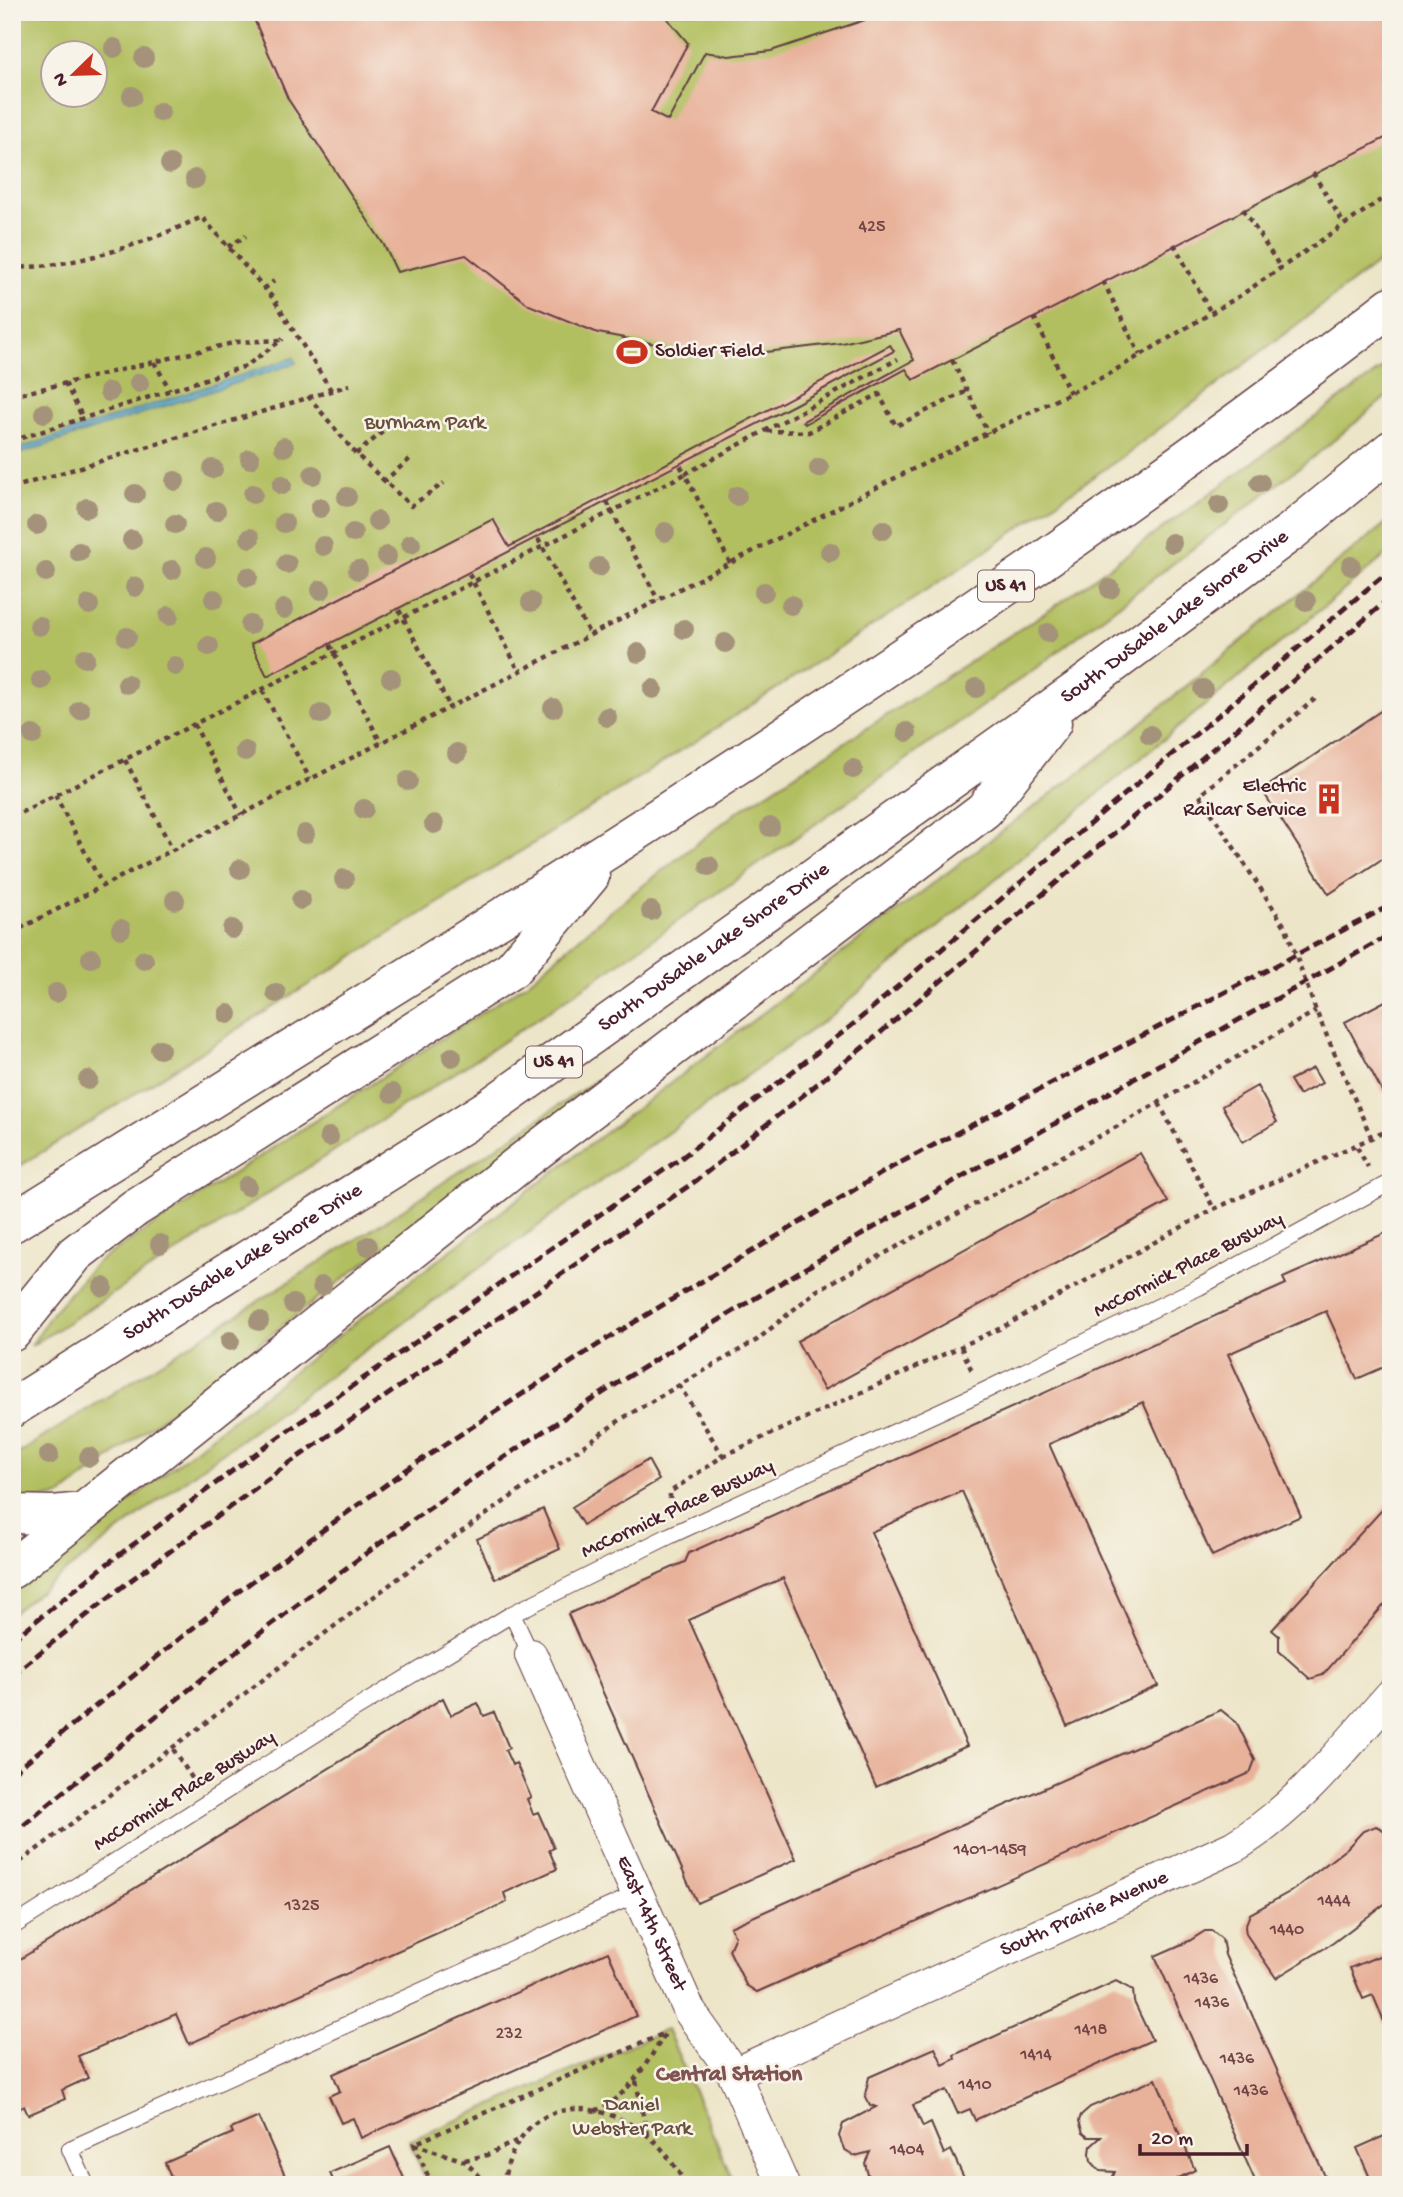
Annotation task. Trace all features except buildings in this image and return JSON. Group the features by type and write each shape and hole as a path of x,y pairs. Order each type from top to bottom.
{"highway":[{"name":"US 41","path":"12,1223 611,850 989,598 1303,374 1391,306"},
{"name":"South DuSable Lake Shore Drive","path":"12,1408 489,1108 1079,689 1292,531 1391,450"},
{"path":"12,1569 518,1165 985,810 1079,689"},
{"path":"12,1332 46,1286 75,1254 135,1208 512,969 611,850"},
{"path":"12,1514 53,1515 83,1512"}],"street":[{"name":"East 14th Street","path":"531,1655 690,2012 734,2074 783,2185"},
{"name":"South Prairie Avenue","path":"734,2074 1233,1847 1267,1826 1293,1803 1391,1695"}],"lane":[{"name":"McCormick Place Busway","path":"12,1927 342,1717 512,1614 671,1535 982,1392 1186,1293 1391,1182"},
{"path":"512,1614 531,1655"},
{"path":"86,2185 70,2149 637,1894"}],"path":[{"path":"1313,173 1344,224"},
{"path":"12,907 23,927 730,563 1070,393 1211,313 1391,192"},
{"path":"1243,209 1280,267"},
{"path":"12,268 61,264 100,256 152,240 202,217 264,289 331,390"},
{"path":"228,247 246,236"},
{"path":"1174,244 1211,313"},
{"path":"264,289 274,281"},
{"path":"1103,281 1140,355"},
{"path":"1034,317 1070,393"},
{"path":"12,396 237,342 283,340 246,366 12,441"},
{"path":"12,817 685,474 898,359"},
{"path":"952,360 988,433"},
{"path":"154,362 170,390"},
{"path":"65,383 83,418"},
{"path":"12,488 350,385"},
{"path":"765,431 809,432 879,394 896,426 967,391"},
{"path":"309,396 356,454 411,506 444,483"},
{"path":"750,428 755,437"},
{"path":"356,454 385,430"},
{"path":"383,482 411,458"},
{"path":"680,465 730,563"},
{"path":"607,502 658,600"},
{"path":"538,538 590,635"},
{"path":"470,574 519,671"},
{"path":"399,610 450,707"},
{"path":"330,645 381,743"},
{"path":"262,690 310,779"},
{"path":"1315,699 1200,795 1286,928 1316,1010 1372,1139"},
{"path":"194,724 241,815"},
{"path":"125,760 173,850"},
{"path":"55,795 103,886"},
{"path":"12,1868 440,1547 623,1418 757,1340 816,1291 1159,1103 1316,1010"},
{"path":"1159,1103 1214,1209"},
{"path":"671,1535 670,1493 723,1456 1001,1328 1214,1209 1391,1129"},
{"path":"679,1385 723,1456"},
{"path":"173,1749 208,1802"},
{"path":"414,2144 666,2033 636,2080 607,2106 595,2111"},
{"path":"636,2080 648,2135 687,2185"},
{"path":"503,2185 508,2161 519,2140 535,2122 556,2110 595,2111 648,2135"},
{"path":"464,2161 487,2155 519,2140"},
{"path":"414,2144 464,2161 489,2185"},
{"path":"414,2144 432,2185"}],"green space":[{"name":"Burnham Park","path":"12,12 1391,12 1391,253 1125,455 967,564 701,738 12,1171"},
{"path":"1391,362 1391,393 1321,451 1040,665 609,970 495,1047 31,1346 51,1314 97,1262 527,983 608,913 737,812 1054,607"},
{"path":"1391,519 1391,551 829,1017 197,1471 12,1613 12,1594 351,1326 1097,759"},
{"path":"597,1080 599,1083 60,1496 25,1501 12,1495 12,1457 396,1214"},
{"name":"Daniel Webster Park","path":"667,2029 735,2185 428,2185 409,2141"}],"water":[{"path":"294,358 296,363 12,456 12,451"}],"railway":[{"path":"12,1640 107,1564 270,1443 680,1159 851,1026 1391,569"},
{"path":"12,1675 127,1583 288,1464 697,1180 866,1045 1391,597"},
{"path":"12,1773 243,1588 409,1468 613,1335 892,1167 1391,905"},
{"path":"12,1835 161,1712 313,1593 417,1517 534,1437 775,1286 897,1214 1391,934"}],"place":[{"name":"Soldier Field","path":"632,352"},
{"name":"Electric Railcar Service","path":"1329,799"}],"district":[{"name":"Central Station","path":"729,2075"}]}
